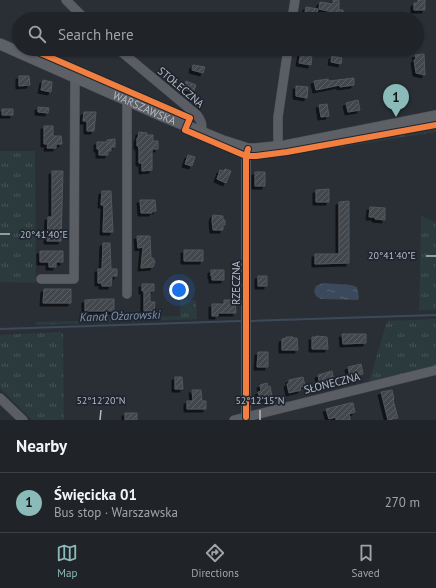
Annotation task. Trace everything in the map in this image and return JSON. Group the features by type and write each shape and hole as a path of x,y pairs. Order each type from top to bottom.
{"main road":[{"name":"WARSZAWSKA","path":"0,44 12,49"},
{"name":"WARSZAWSKA","path":"26,56 201,132 248,149 278,147 436,116"}],"street":[{"path":"66,0 78,12"},
{"path":"293,12 295,0"},
{"name":"STOŁECZNA","path":"126,56 197,115 203,126 201,132"},
{"path":"278,147 278,117 287,56"},
{"path":"41,279 74,279 75,78"},
{"path":"127,100 127,294"},
{"name":"RZECZNA","path":"246,416 246,156 248,149"},
{"name":"SŁONECZNA","path":"234,420 436,370"},
{"path":"0,398 22,420"}],"green space":[{"path":"436,124 436,132 298,154 296,150"},
{"path":"0,151 35,151 36,283 0,282"},
{"path":"421,216 436,222 436,310 419,310"},
{"path":"180,300 196,300 197,319 36,325 36,322 79,321 80,318 180,316"},
{"path":"436,319 436,366 368,385 387,321"},
{"path":"60,332 63,334 64,420 32,420 0,388 0,335"}],"water":[{"path":"323,283 351,285 357,287 359,297 358,300 321,299 316,296 314,291 316,286"}],"building":[{"path":"333,0 339,0 339,10 343,10 343,12 332,12 319,9 320,2 333,4"},
{"path":"418,0 425,0 425,10 414,10 414,3 418,3"},
{"path":"306,7 318,9 317,12 305,12"},
{"path":"424,54 425,75 416,73 414,60 416,59 415,56 424,56"},
{"path":"300,56 312,56 311,65 299,63"},
{"path":"332,56 342,58 341,64 331,62"},
{"path":"193,65 205,67 203,73 192,70"},
{"path":"19,76 29,76 30,85 19,86"},
{"path":"354,78 354,85 340,87 340,85 316,90 314,81 328,79 329,81"},
{"path":"43,80 52,82 51,92 41,90"},
{"path":"186,81 196,85 193,93 183,89"},
{"path":"296,86 308,87 307,98 296,96"},
{"path":"358,100 360,110 348,112 346,103"},
{"path":"327,104 329,116 321,117 319,105"},
{"path":"38,107 49,108 48,113 38,112"},
{"path":"2,109 13,109 13,115 2,115"},
{"path":"84,112 96,112 94,131 87,131 87,121 83,121"},
{"path":"44,126 53,126 53,136 61,136 62,144 56,144 56,148 47,148 48,144 44,144"},
{"path":"139,132 147,133 147,135 153,135 153,141 158,141 158,149 152,149 152,170 142,171 142,163 139,163 137,138"},
{"path":"115,139 115,147 111,147 111,151 108,151 108,155 99,155 97,142 107,142 107,140"},
{"path":"188,155 195,157 192,166 185,164"},
{"path":"225,169 231,171 226,183 217,179 220,170 224,171"},
{"path":"52,171 63,171 61,241 47,241 48,217 52,217"},
{"path":"255,172 265,172 265,186 255,186"},
{"path":"329,189 329,202 316,202 316,190"},
{"path":"102,191 111,191 113,232 103,232 104,205 101,205"},
{"path":"140,200 155,200 156,211 152,211 152,213 141,213"},
{"path":"349,201 349,263 315,264 315,254 339,254 339,202"},
{"path":"370,207 385,208 385,220 369,217"},
{"path":"213,215 223,216 225,225 223,225 223,230 213,230"},
{"path":"137,236 150,236 151,258 153,258 155,262 153,267 141,268 143,247 138,248"},
{"path":"103,243 110,243 111,269 117,269 117,276 112,276 111,286 102,286 102,283 98,283 98,269 102,269"},
{"path":"184,250 203,250 203,261 184,261"},
{"path":"40,251 63,251 63,262 56,262 56,267 49,267 49,262 40,262"},
{"path":"211,270 224,270 224,280 212,280"},
{"path":"258,276 267,276 267,286 258,286"},
{"path":"142,284 154,284 154,291 150,291 150,302 155,302 154,311 144,311 144,291 142,291"},
{"path":"44,289 71,289 71,303 43,303"},
{"path":"114,299 114,311 85,311 85,300"},
{"path":"224,300 235,300 236,313 218,313 218,316 212,316 212,304 224,304"},
{"path":"342,334 366,334 366,343 343,344"},
{"path":"286,337 297,338 298,350 282,350 282,339"},
{"path":"312,337 327,337 328,349 312,349"},
{"path":"258,352 268,352 268,367 257,367"},
{"path":"361,364 363,374 350,377 348,367"},
{"path":"332,371 334,382 320,385 318,375"},
{"path":"175,377 182,377 183,389 175,389"},
{"path":"303,377 305,386 300,387 301,390 289,393 287,384 289,383 289,380"},
{"path":"267,383 268,387 270,386 272,396 260,400 258,392 261,391 260,385"},
{"path":"192,390 201,390 202,401 206,401 206,409 187,409 187,401 193,401"},
{"path":"392,390 398,418 388,420 381,392"},
{"path":"353,403 355,412 349,414 350,420 336,420 336,417 329,419 326,409"},
{"path":"125,413 137,413 137,420 125,420"}],"waterway":[{"name":"Kanał Ożarowski","path":"250,321 436,315"},
{"name":"Kanał Ożarowski","path":"0,329 240,321"}],"cycle path":[{"path":"47,56 190,118 185,130 246,156 287,152 436,125"},
{"path":"246,417 246,156 248,149"}],"place":[{"name":"Święcicka 01","path":"396,117"}]}
